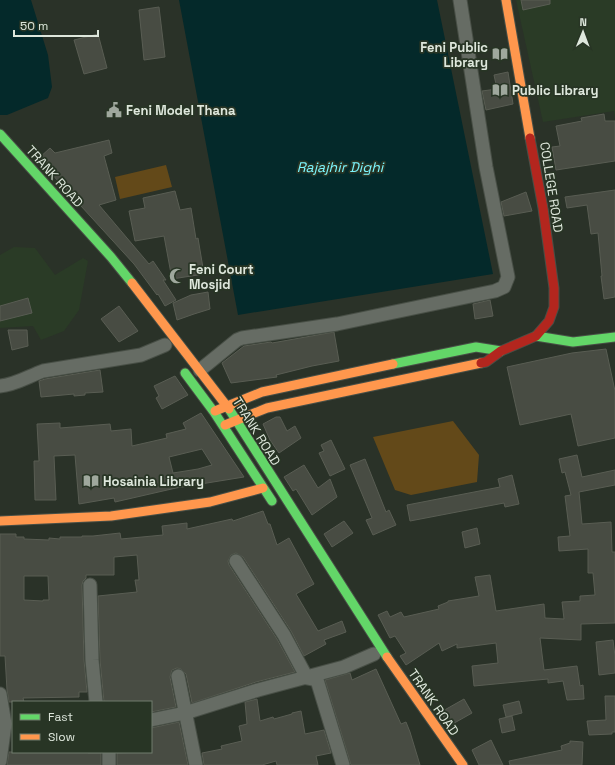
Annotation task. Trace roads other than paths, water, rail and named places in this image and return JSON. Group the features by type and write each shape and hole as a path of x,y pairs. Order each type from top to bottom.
{"main road":[{"name":"COLLEGE ROAD","path":"223,426 267,408 486,362 501,351 536,336 549,321 554,307 554,288 543,208 506,0"},
{"name":"TRANK ROAD","path":"0,134 111,257 227,406 282,494 397,671 462,765"},
{"name":"TRANK ROAD","path":"0,147 21,171"},
{"path":"536,336 573,342 615,340"},
{"path":"214,412 262,392 476,347 501,351"},
{"name":"TRANK ROAD","path":"178,363 223,426 252,479 263,488 278,511"},
{"path":"0,521 111,516 210,502 263,488"},
{"path":"75,508 98,508"}],"street":[{"path":"200,370 237,340 242,338 336,324 495,291 504,287 508,277 486,167 460,0"},
{"path":"0,386 9,385 30,375 43,371 141,355 165,345"},
{"path":"236,561 284,635 307,678 316,680 343,765"},
{"path":"90,585 92,660 96,701"},
{"path":"152,720 185,713 258,690 307,678 344,667 374,654"},
{"path":"178,676 196,765"},
{"path":"0,694 5,720 0,761"},
{"path":"109,753 109,765"}],"water":[{"path":"0,0 31,0 48,55 52,87 48,98 7,115 0,115"},
{"name":"Rajajhir Dighi","path":"179,0 437,0 493,274 238,315"}],"place":[{"name":"Feni Public Library","path":"500,54"},
{"name":"Public Library","path":"500,90"},
{"name":"Feni Model Thana","path":"114,110"},
{"name":"Feni Court Mosjid","path":"177,276"},
{"name":"Hosainia Library","path":"91,481"}]}
